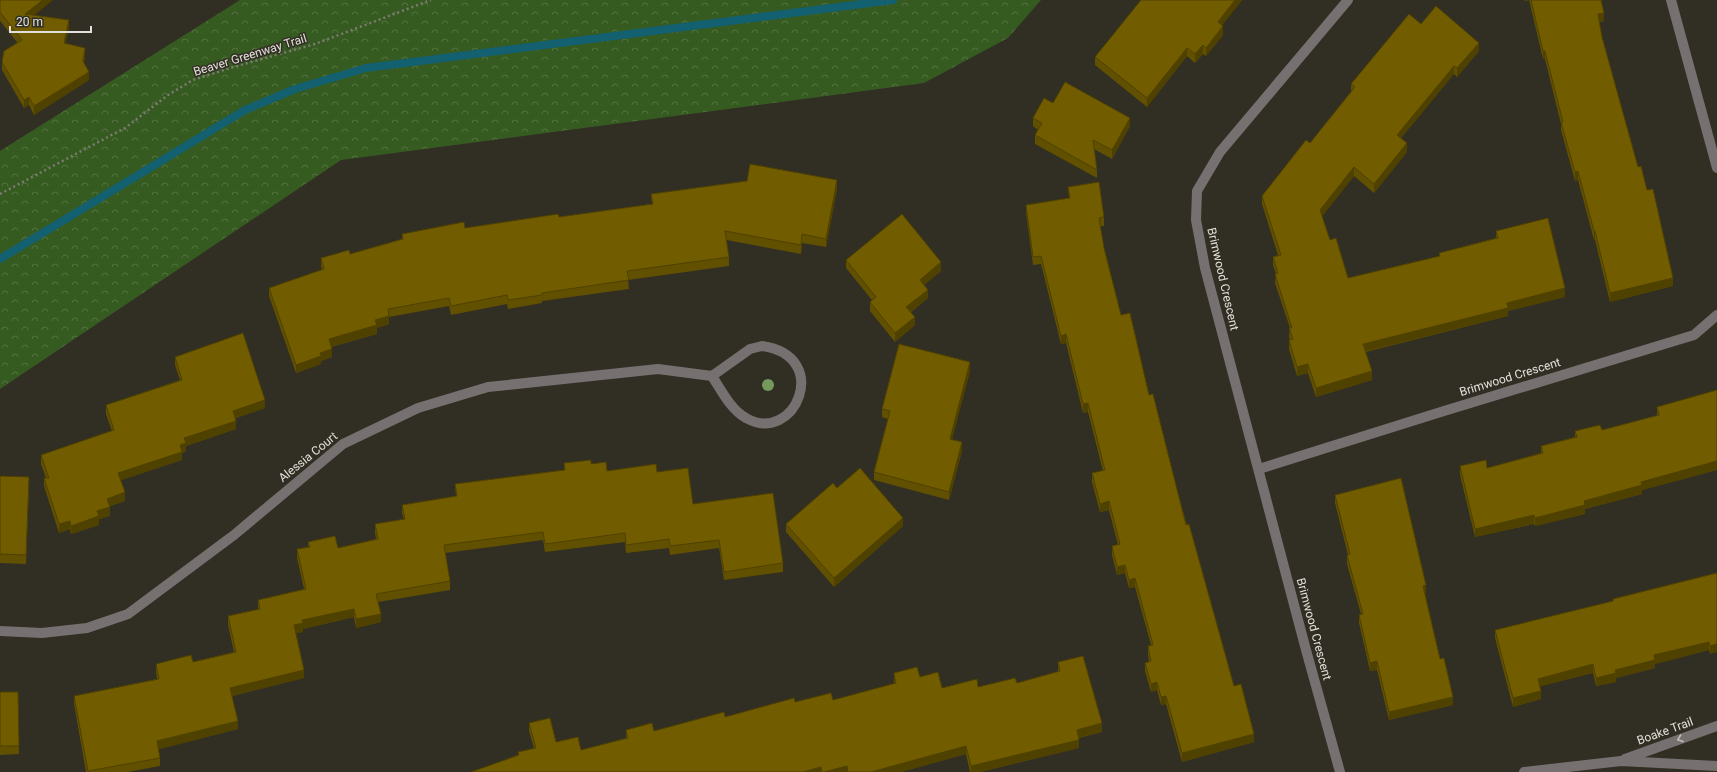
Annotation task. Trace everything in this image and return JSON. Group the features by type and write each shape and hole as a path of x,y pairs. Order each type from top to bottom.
{"street":[{"name":"Brimwood Crescent","path":"1340,772 1306,650 1205,268 1196,220 1197,191 1220,152 1348,0"},
{"path":"1671,0 1717,168"},
{"name":"Brimwood Crescent","path":"1259,469 1444,411 1694,336 1717,315"},
{"path":"769,347 775,348 787,354 795,363 801,375 802,388 799,400 792,411 771,423 758,423 747,419 736,412 712,376 750,348 769,347"},
{"name":"Alessia Court","path":"0,631 42,634 87,628 128,614 234,535 344,444 418,408 496,386 658,369 712,376"},
{"name":"Boake Trail","path":"1621,761 1717,726"},
{"name":"Boake Trail","path":"1524,772 1621,761 1717,766"}],"path":[{"name":"Beaver Greenway Trail","path":"0,194 126,128 168,95 194,80 230,68 315,44 432,0"}],"green space":[{"path":"240,0 1041,0 1008,38 924,83 341,160 0,389 0,151"}],"building":[{"path":"0,0 43,0 25,14 69,20 64,43 85,48 83,61 89,72 34,106 29,97 24,100 2,62 4,51 22,40 0,12"},
{"path":"1141,0 1235,0 1218,22 1223,26 1206,48 1203,45 1195,54 1187,48 1147,98 1095,57"},
{"path":"1531,0 1601,0 1604,13 1598,14 1602,37 1638,167 1641,166 1647,190 1653,189 1673,278 1610,293 1595,231 1578,171 1575,172 1561,122 1563,122 1545,51 1543,51"},
{"path":"1436,6 1479,43 1457,68 1454,66 1397,135 1407,143 1374,184 1354,167 1320,210 1330,240 1336,238 1348,278 1440,256 1439,253 1498,238 1496,231 1548,218 1565,288 1507,303 1508,308 1363,344 1372,371 1316,388 1308,364 1297,367 1289,340 1293,339 1289,328 1292,328 1275,274 1278,273 1273,257 1281,255 1262,196 1306,140 1310,143 1355,87 1351,84 1409,14 1421,24"},
{"path":"1065,82 1130,118 1112,150 1093,140 1097,170 1035,135 1042,123 1033,118 1044,98 1053,103"},
{"path":"750,164 837,180 826,239 802,234 801,245 725,231 729,257 627,271 629,280 542,293 542,295 508,300 507,295 451,306 449,298 388,309 389,316 375,320 377,325 329,339 332,349 320,353 321,356 296,365 269,288 324,269 321,258 349,250 350,254 403,239 402,234 464,222 465,228 558,214 559,217 653,204 651,194 747,181"},
{"path":"1099,182 1104,217 1099,218 1104,248 1121,315 1130,313 1149,395 1153,394 1186,525 1189,524 1234,686 1241,684 1254,734 1182,753 1166,696 1161,697 1157,682 1151,684 1145,663 1151,661 1148,646 1153,645 1135,578 1129,580 1125,565 1117,567 1112,546 1120,544 1109,501 1100,504 1092,473 1105,470 1088,403 1083,404 1066,334 1061,336 1041,256 1033,257 1026,205 1070,198 1068,187"},
{"path":"902,214 941,262 920,280 928,290 906,307 915,317 895,333 870,302 876,297 846,260"},
{"path":"243,333 265,400 233,411 236,421 184,438 186,443 180,445 182,452 118,473 125,492 107,499 110,507 97,511 99,516 71,526 70,521 59,524 44,478 49,478 41,455 114,430 106,405 182,380 175,357"},
{"path":"899,344 970,362 950,439 962,442 949,492 874,472 890,411 882,409"},
{"path":"1717,390 1717,461 1641,482 1642,485 1584,501 1585,505 1535,518 1534,515 1475,529 1460,466 1486,460 1487,468 1543,453 1541,446 1577,437 1575,431 1600,425 1602,430 1659,415 1657,407"},
{"path":"591,460 591,464 606,462 607,471 656,464 657,472 688,468 693,504 773,493 783,563 724,572 719,540 670,546 669,539 626,545 625,533 545,544 543,532 444,545 450,581 376,594 381,614 356,619 354,609 302,620 303,623 294,625 304,670 230,688 238,721 157,741 160,758 88,771 74,696 159,679 156,664 191,655 193,662 236,652 228,616 260,609 258,600 306,589 297,549 310,547 308,542 335,536 338,548 378,539 375,524 405,519 402,505 457,496 455,484 565,470 564,463"},
{"path":"860,468 903,518 834,578 786,524 833,483 837,488"},
{"path":"0,476 29,477 26,555 0,554"},
{"path":"1401,478 1426,585 1423,586 1440,659 1444,658 1453,697 1389,712 1377,661 1370,663 1359,615 1363,614 1347,555 1350,554 1335,495"},
{"path":"1717,573 1717,644 1710,646 1709,642 1654,655 1655,660 1615,670 1616,673 1596,678 1593,664 1538,679 1541,691 1513,698 1495,630 1613,601 1613,599"},
{"path":"1083,656 1102,723 1077,730 1079,740 971,766 966,746 871,772 848,772 847,766 824,772 822,772 821,767 803,772 471,772 519,755 518,752 536,748 529,723 550,718 556,742 578,737 581,750 628,738 626,730 652,723 654,731 724,712 725,717 794,698 795,702 831,693 833,700 896,683 894,673 917,667 920,677 938,672 942,688 977,679 978,687 1015,678 1017,683 1060,671 1058,662"},
{"path":"0,692 18,692 19,746 0,746"}],"waterway":[{"path":"0,259 245,110 295,89 366,68 893,0"}]}
